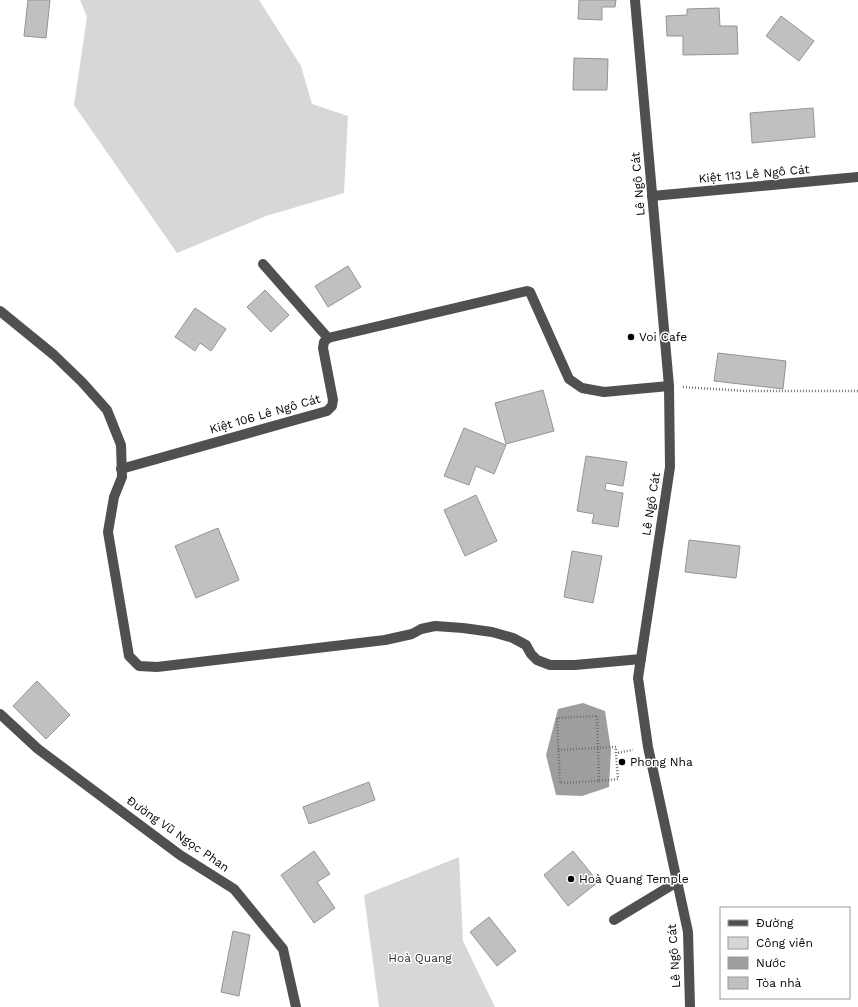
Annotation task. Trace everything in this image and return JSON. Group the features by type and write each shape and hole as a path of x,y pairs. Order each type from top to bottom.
{"street":[{"name":"Lê Ngô Cát","path":"635,0 669,386 670,467 638,678 648,747 688,932 690,1007"},
{"name":"Kiệt 113 Lê Ngô Cát","path":"652,196 858,177"},
{"path":"263,264 328,338 530,292 569,379 573,382 582,388 604,392 669,386"},
{"path":"0,311 54,355 82,382 107,410 121,445 122,477 114,497 108,532 129,656 139,666 157,667 385,640 412,634 420,629 435,626 492,632 506,636 526,645 531,654 537,660 550,665 575,666 641,659"},
{"name":"Kiệt 106 Lê Ngô Cát","path":"122,469 327,411 332,406 333,400 323,348 324,342 328,338"},
{"name":"Đường Vũ Ngọc Phan","path":"0,714 50,758 180,855 234,889 283,949 296,1007"},
{"path":"614,920 677,882"}],"path":[{"path":"669,386 745,390 858,392"},
{"path":"558,750 599,749 616,747 618,779 599,781 560,783 558,750 557,718 596,716 599,749 599,781"},
{"path":"616,753 648,747"}],"green space":[{"path":"80,0 259,0 301,66 312,104 348,116 344,193 266,216 177,253 74,105 87,17"},
{"name":"Hoà Quang","path":"459,857 463,941 495,1007 379,1007 364,895"}],"water":[{"path":"583,703 605,711 611,750 609,787 582,796 556,795 546,755 558,709"}],"building":[{"path":"28,0 50,0 46,38 24,36"},
{"path":"579,0 616,0 615,7 602,7 602,20 578,19"},
{"path":"719,8 720,26 737,26 738,54 683,55 683,36 667,36 666,16 687,15 687,9"},
{"path":"781,16 814,41 799,61 766,36"},
{"path":"574,58 608,59 607,90 573,90"},
{"path":"813,108 815,137 752,143 750,113"},
{"path":"348,266 361,287 328,307 315,286"},
{"path":"265,290 289,315 271,332 247,307"},
{"path":"195,308 226,329 211,351 200,343 195,351 175,337"},
{"path":"718,353 786,361 783,389 714,381"},
{"path":"543,390 554,431 506,444 495,403"},
{"path":"464,428 506,445 494,474 476,466 469,485 444,476"},
{"path":"586,456 627,462 623,486 606,483 605,490 623,493 618,527 592,523 594,514 577,511"},
{"path":"476,495 497,541 465,556 444,510"},
{"path":"218,528 239,580 196,598 175,546"},
{"path":"689,540 740,546 736,578 685,572"},
{"path":"572,551 602,556 593,603 564,597"},
{"path":"37,681 70,715 46,739 13,706"},
{"path":"369,782 375,800 309,824 303,807"},
{"path":"314,851 330,874 317,882 335,908 314,923 281,875"},
{"name":"Hoà Quang Temple","path":"573,851 598,882 568,906 544,875"},
{"path":"489,917 516,951 497,966 470,932"},
{"path":"233,931 250,935 239,996 221,992"}],"place":[{"name":"Voi Cafe","path":"631,337"},
{"name":"Phong Nha","path":"622,762"},
{"name":"Hoà Quang Temple","path":"571,879"}]}
